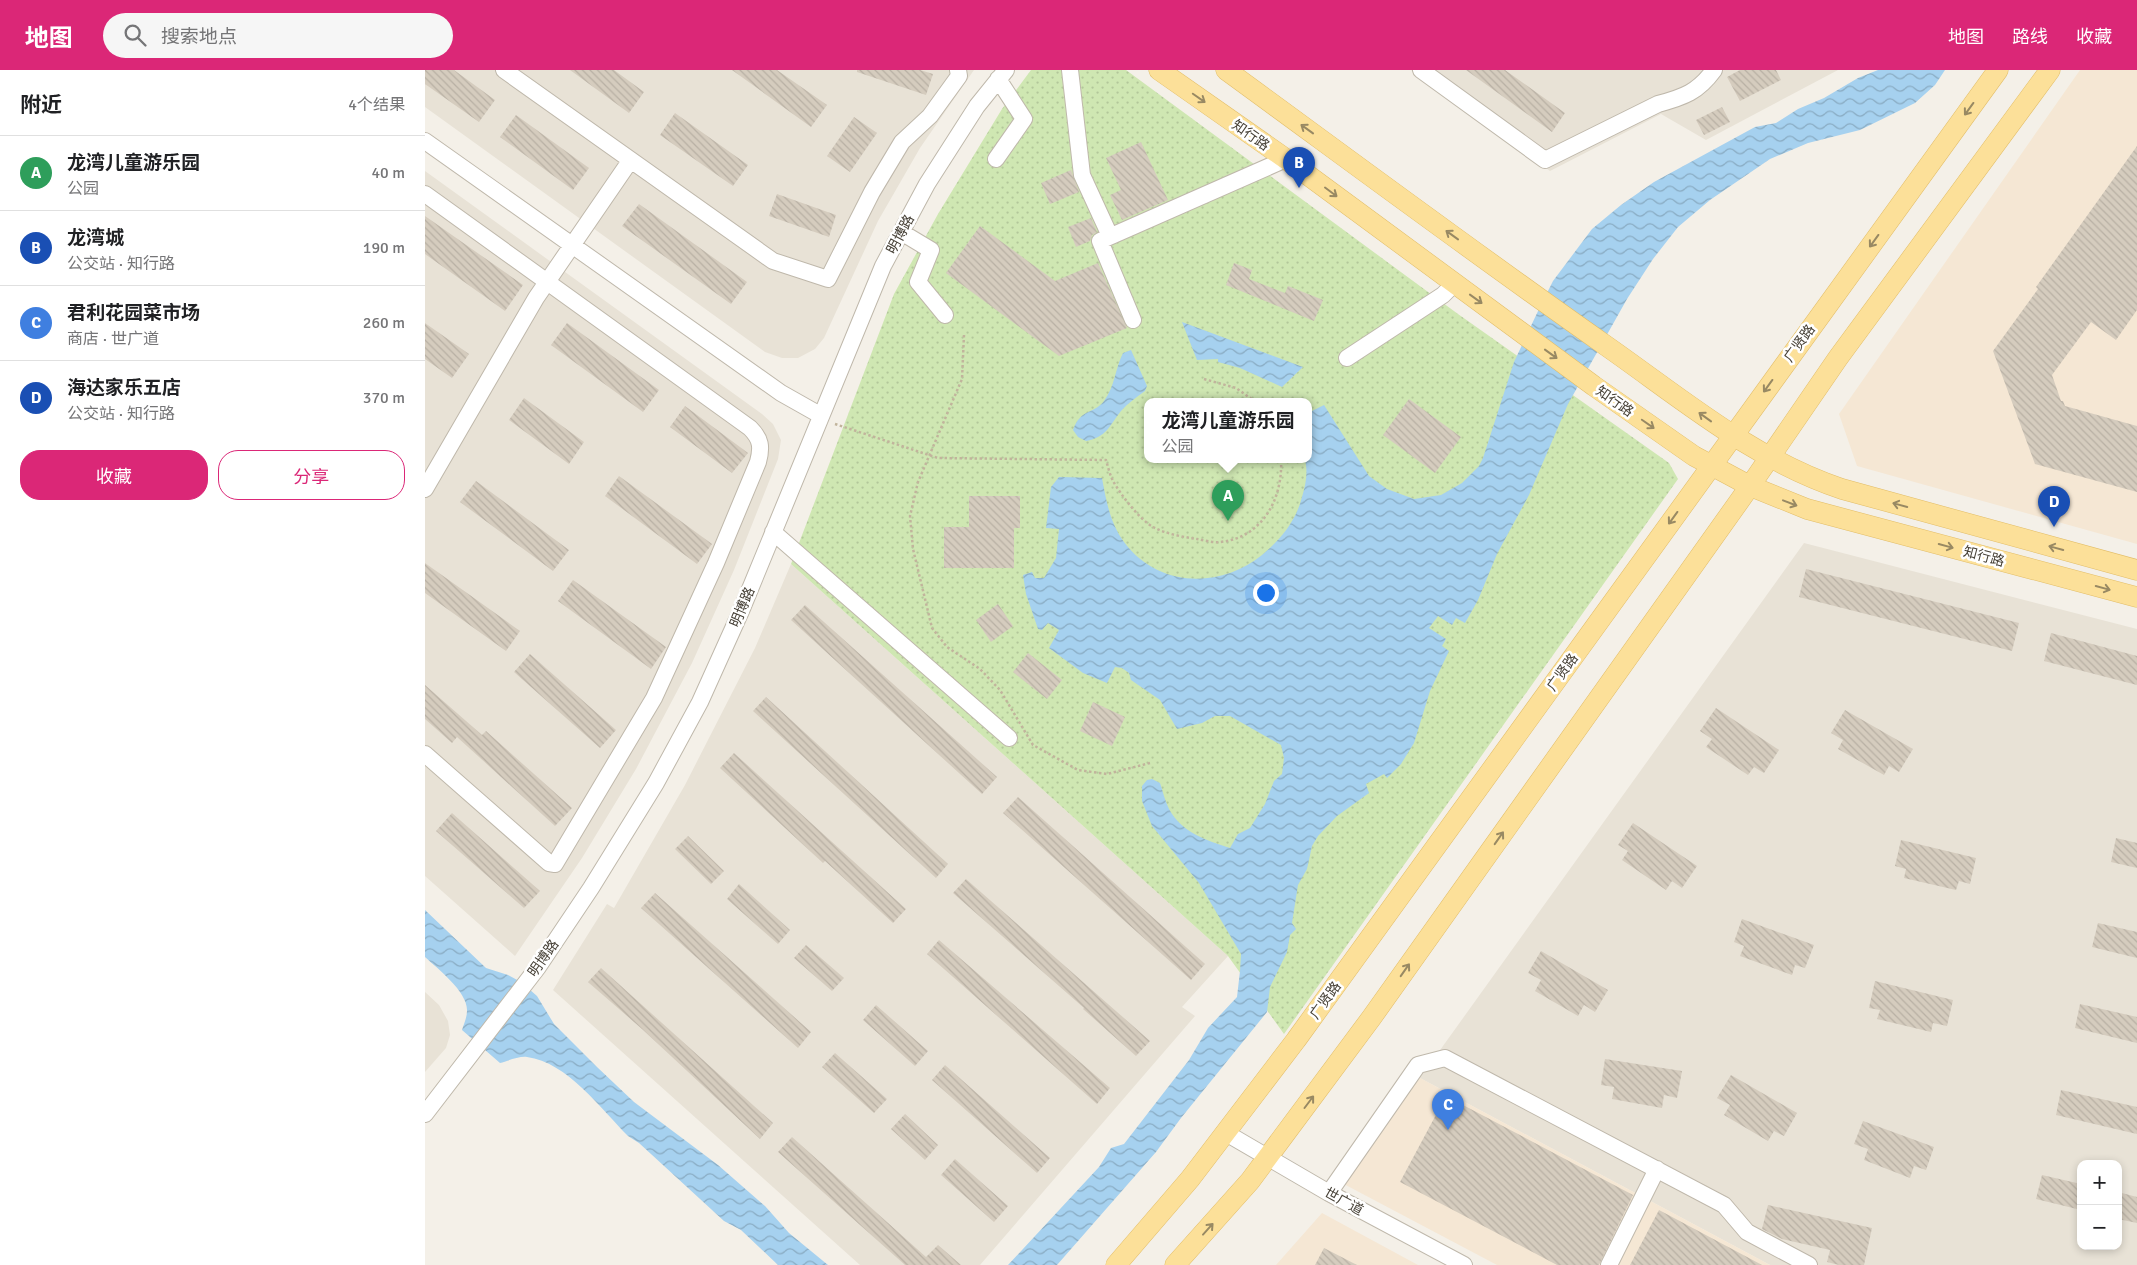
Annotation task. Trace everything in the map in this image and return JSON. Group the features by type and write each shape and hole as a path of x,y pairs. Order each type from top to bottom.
{"main road":[{"name":"知行路","path":"1159,70 1286,159 1511,326 1694,456 1750,486 1807,509 2137,597"},
{"name":"知行路","path":"1226,70 1534,295 1732,436 1769,458 1819,481 1842,489 2137,570"},
{"name":"广贤路","path":"1116,1265 1190,1179 1296,1040 1998,70"},
{"path":"1175,1265 1250,1181 1372,1017 1750,486 1838,358 2050,70"}],"street":[{"path":"504,70 773,261 828,279 872,192 903,142 930,116 959,76 959,70"},
{"path":"1070,70 1082,175 1110,236"},
{"path":"1421,70 1545,160 1658,104 1695,91 1714,70"},
{"path":"996,160 1024,119 1002,75"},
{"name":"明博路","path":"425,1114 538,967 591,888 656,783 700,702 741,610 883,266 927,184 977,106 1002,75"},
{"path":"425,141 781,393 820,417"},
{"path":"1133,320 1100,241 1286,159"},
{"path":"425,489 547,281 630,161"},
{"path":"425,194 750,428 758,436 761,447 758,462 717,562 654,698 555,864 549,863 425,754"},
{"path":"901,232 931,250 918,282 945,315"},
{"path":"1347,358 1443,295 1454,284"},
{"path":"773,532 1009,738"},
{"path":"1329,1193 1418,1065 1445,1058 1724,1205 1747,1232 1809,1265"},
{"name":"世广道","path":"1226,1133 1329,1193 1464,1265"},
{"path":"1609,1265 1657,1169"}],"path":[{"path":"964,335 962,379 918,482 910,516 913,549 932,628 947,646 979,669 1000,690 1033,745 1078,770 1107,774 1150,763"},
{"path":"1204,379 1236,388 1250,398"},
{"path":"820,417 938,458 1106,460 1113,481 1131,506 1153,527 1183,537 1219,542 1245,535 1266,517 1278,493 1281,463"}],"shaded area":[{"path":"425,70 974,70 920,148 878,221 824,338 815,349 798,358 782,358 765,352 425,107"},
{"path":"1411,70 1838,70 1706,140 1661,114 1550,171"},
{"path":"2080,70 2137,70 2137,544 1857,466 1839,414"},
{"path":"425,171 762,414 773,424 781,440 778,459 734,570 692,663 636,769 582,858 515,956 425,876"},
{"path":"1804,543 2137,629 2137,1265 1770,1265 1420,1078"},
{"path":"791,564 1228,956 1182,1007 1195,1016 980,1265 860,1265 553,990 607,904 614,908 685,785 755,648"},
{"path":"425,992 439,1005 448,1021 450,1035 446,1048 425,1072"},
{"path":"1420,1078 1770,1265 1497,1265 1340,1182"},
{"path":"1322,1213 1418,1265 1276,1265"}],"green space":[{"path":"1031,70 1126,70 1458,314 1669,463 1678,479 1284,1034 1228,956 791,564 894,294 938,214 1002,109"}],"water":[{"path":"1878,70 1945,70 1935,85 1915,103 1860,130 1808,143 1770,159 1710,200 1678,227 1653,259 1627,299 1568,404 1529,495 1497,554 1478,600 1465,623 1456,618 1452,625 1438,616 1429,628 1446,639 1442,646 1449,651 1430,691 1414,743 1401,764 1387,778 1384,774 1366,784 1369,793 1337,816 1318,836 1312,846 1307,869 1298,885 1292,923 1296,929 1290,935 1287,952 1270,987 1267,1012 1181,1118 1156,1152 1057,1265 1008,1265 1099,1167 1111,1148 1124,1144 1189,1060 1208,1028 1237,997 1241,954 1199,883 1152,826 1142,801 1142,786 1147,780 1152,779 1160,783 1169,809 1181,824 1195,834 1230,848 1238,834 1250,828 1265,804 1274,781 1282,774 1284,758 1281,745 1230,716 1215,716 1202,723 1177,729 1160,700 1131,680 1129,673 1122,668 1115,667 1107,683 1083,673 1049,648 1059,630 1048,623 1042,630 1038,629 1026,594 1023,575 1032,572 1035,578 1044,578 1056,558 1059,529 1046,528 1051,487 1059,477 1102,478 1112,519 1124,542 1138,557 1154,568 1172,575 1190,578 1209,578 1227,574 1245,566 1269,549 1287,529 1296,514 1303,492 1305,463 1312,463 1312,411 1324,405 1369,476 1387,489 1414,499 1441,495 1462,483 1479,466 1514,362 1539,309 1553,281 1592,229 1621,205 1654,182 1755,127 1776,123 1798,109 1824,98 1858,78"},
{"path":"1182,322 1303,367 1282,387 1240,368 1218,362 1218,359 1197,360"},
{"path":"1131,350 1147,386 1145,391 1121,411 1099,437 1086,441 1078,437 1073,430 1076,423 1083,415 1104,401 1108,395 1123,353"},
{"path":"425,910 486,968 508,975 521,982 537,996 554,1024 634,1102 718,1165 765,1206 789,1233 828,1265 778,1265 741,1230 724,1221 639,1143 628,1136 595,1100 569,1077 542,1061 527,1057 500,1063 462,1030 467,1011 463,996 451,981 425,957"}],"building":[{"path":"425,70 454,70 495,100 479,122 425,84"},
{"path":"570,70 614,70 644,92 629,113"},
{"path":"732,70 777,70 827,105 811,127"},
{"path":"857,70 920,70 933,74 926,95 857,72"},
{"path":"1466,70 1505,70 1565,113 1552,132"},
{"path":"1740,70 1776,70 1781,80 1740,101 1727,77"},
{"path":"1722,107 1730,122 1704,135 1696,120"},
{"path":"675,113 748,165 733,186 660,135"},
{"path":"516,115 589,168 573,190 500,137"},
{"path":"854,117 877,133 850,172 827,156"},
{"path":"1141,142 1168,200 1122,220 1110,195 1121,190 1106,158"},
{"path":"2137,146 2137,310 2116,340 2091,322 2052,375 2061,401 2063,401 2065,406 2137,426 2137,492 2035,464 1993,351 2038,289 2036,287"},
{"path":"1071,170 1079,192 1050,204 1041,183"},
{"path":"777,194 836,215 829,237 769,216"},
{"path":"639,204 747,282 731,304 622,226"},
{"path":"425,216 523,285 505,311 425,254"},
{"path":"1091,218 1097,232 1092,235 1090,241 1076,247 1068,227"},
{"path":"980,226 1055,281 1098,263 1127,328 1059,356 946,273"},
{"path":"1234,263 1252,270 1249,279 1285,293 1288,286 1323,300 1314,321 1226,285"},
{"path":"425,323 469,354 452,378 425,359"},
{"path":"567,323 659,390 643,412 551,345"},
{"path":"524,398 584,442 569,464 509,420"},
{"path":"1409,399 1461,437 1435,473 1383,435"},
{"path":"685,406 748,453 732,473 670,427"},
{"path":"619,476 712,544 697,564 605,496"},
{"path":"476,481 569,550 553,571 460,502"},
{"path":"969,496 1020,496 1020,528 1014,528 1014,568 944,568 944,527 969,527"},
{"path":"425,563 520,631 506,651 425,593"},
{"path":"1806,569 2019,623 2012,651 1799,597"},
{"path":"573,580 666,647 651,669 558,601"},
{"path":"998,604 1013,626 991,642 976,620"},
{"path":"805,605 997,777 982,794 791,620"},
{"path":"2051,633 2137,656 2137,685 2044,661"},
{"path":"1028,653 1062,680 1047,699 1013,672"},
{"path":"530,654 616,730 600,748 514,672"},
{"path":"425,685 482,735 486,731 572,808 555,826 457,737 452,743 425,719"},
{"path":"766,697 948,864 936,878 753,711"},
{"path":"1093,702 1125,717 1112,746 1080,731"},
{"path":"1716,708 1779,750 1764,773 1754,767 1748,775 1706,747 1712,739 1700,731"},
{"path":"1845,710 1913,749 1899,772 1889,766 1884,775 1838,749 1843,740 1831,733"},
{"path":"734,753 906,909 893,923 825,861 823,863 720,768"},
{"path":"1018,797 1205,964 1191,980 1003,813"},
{"path":"452,813 540,891 524,908 436,831"},
{"path":"1633,823 1697,866 1682,888 1672,881 1666,890 1622,860 1628,851 1618,845"},
{"path":"688,836 724,871 711,884 675,849"},
{"path":"2116,838 2137,843 2137,868 2111,862"},
{"path":"1901,840 1976,858 1970,884 1959,881 1956,890 1904,878 1906,869 1895,866"},
{"path":"966,879 1150,1041 1136,1056 953,893"},
{"path":"739,884 790,930 778,944 727,899"},
{"path":"655,893 811,1032 798,1048 641,908"},
{"path":"1742,919 1814,945 1805,968 1795,965 1792,975 1740,956 1744,946 1734,942"},
{"path":"2098,923 2137,932 2137,958 2092,947"},
{"path":"939,940 1110,1088 1097,1104 927,954"},
{"path":"806,945 844,978 832,991 794,958"},
{"path":"1541,951 1608,990 1595,1012 1584,1005 1578,1016 1535,991 1541,980 1528,973"},
{"path":"601,968 773,1123 760,1139 642,1029 588,982"},
{"path":"1875,981 1953,1000 1947,1026 1933,1023 1931,1032 1877,1019 1880,1010 1869,1008"},
{"path":"2080,1004 2137,1017 2137,1043 2075,1028"},
{"path":"876,1005 928,1051 915,1066 863,1020"},
{"path":"835,1053 887,1099 874,1113 822,1067"},
{"path":"1605,1059 1682,1071 1677,1098 1664,1095 1662,1108 1612,1099 1614,1087 1601,1085"},
{"path":"945,1065 1050,1158 1037,1173 932,1080"},
{"path":"1731,1075 1797,1113 1784,1136 1774,1131 1768,1141 1724,1115 1730,1105 1717,1098"},
{"path":"2061,1090 2137,1107 2137,1134 2056,1115"},
{"path":"1446,1096 1633,1195 1599,1265 1557,1265 1400,1182"},
{"path":"905,1114 938,1145 925,1160 891,1129"},
{"path":"1863,1121 1934,1147 1926,1170 1914,1166 1910,1178 1864,1160 1868,1149 1854,1144"},
{"path":"792,1137 926,1257 938,1245 961,1265 905,1265 778,1152"},
{"path":"955,1159 1008,1206 994,1222 941,1175"},
{"path":"2042,1175 2077,1183 2077,1209 2036,1199"},
{"path":"2122,1193 2137,1197 2137,1223 2122,1220"},
{"path":"1768,1205 1872,1228 1864,1265 1839,1265 1827,1262 1830,1250 1782,1239 1762,1229"},
{"path":"1659,1210 1762,1265 1630,1265"},
{"path":"1324,1248 1357,1265 1315,1265"}],"place":[{"name":"龙湾城","path":"1299,188"},
{"name":"龙湾儿童游乐园","path":"1228,521"},
{"name":"海达家乐五店","path":"2054,527"},
{"name":"君利花园菜市场","path":"1448,1130"}]}
